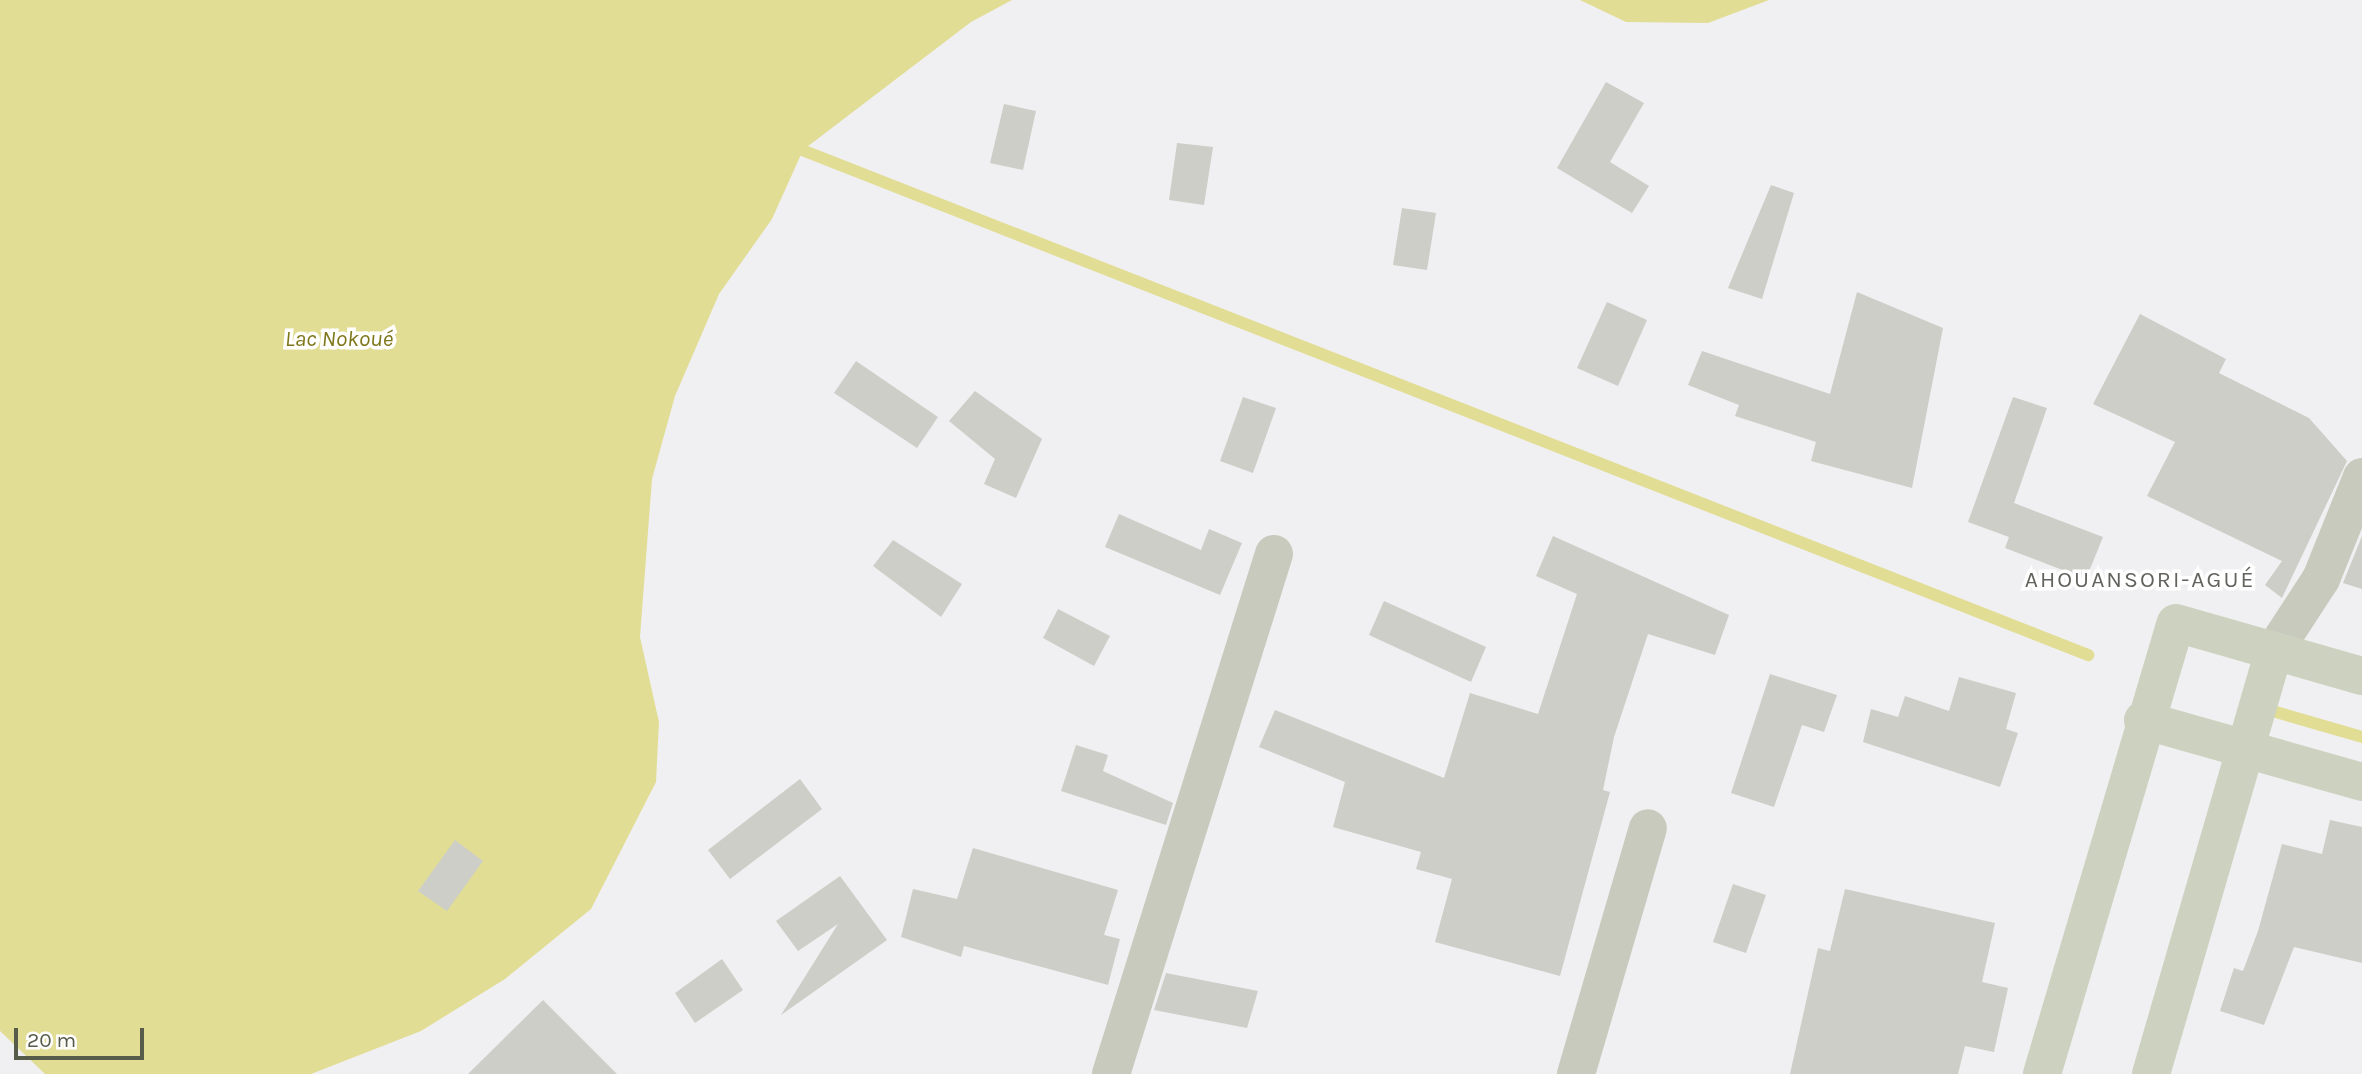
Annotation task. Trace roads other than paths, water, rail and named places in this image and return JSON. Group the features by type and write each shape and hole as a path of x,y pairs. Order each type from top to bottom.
{"main road":[{"path":"2042,1074 2147,708 2176,623 2362,676"},
{"path":"2151,1074 2274,652"},
{"path":"2147,708 2248,740 2362,782"}],"street":[{"path":"2274,652 2321,579 2362,477"},
{"path":"1111,1074 1274,554"},
{"path":"1576,1074 1648,828"}],"water":[{"name":"Lac Nokoué","path":"0,0 1012,0 971,22 803,150 772,219 719,294 675,396 652,479 640,637 659,722 656,782 591,909 505,979 421,1031 311,1074 45,1074 0,1031"},
{"path":"1580,0 1769,0 1708,23 1626,22"}],"waterway":[{"path":"802,150 2088,655"},
{"path":"2276,712 2362,737"}],"district":[{"name":"AHOUANSORI-AGUÉ","path":"2140,580"}]}
